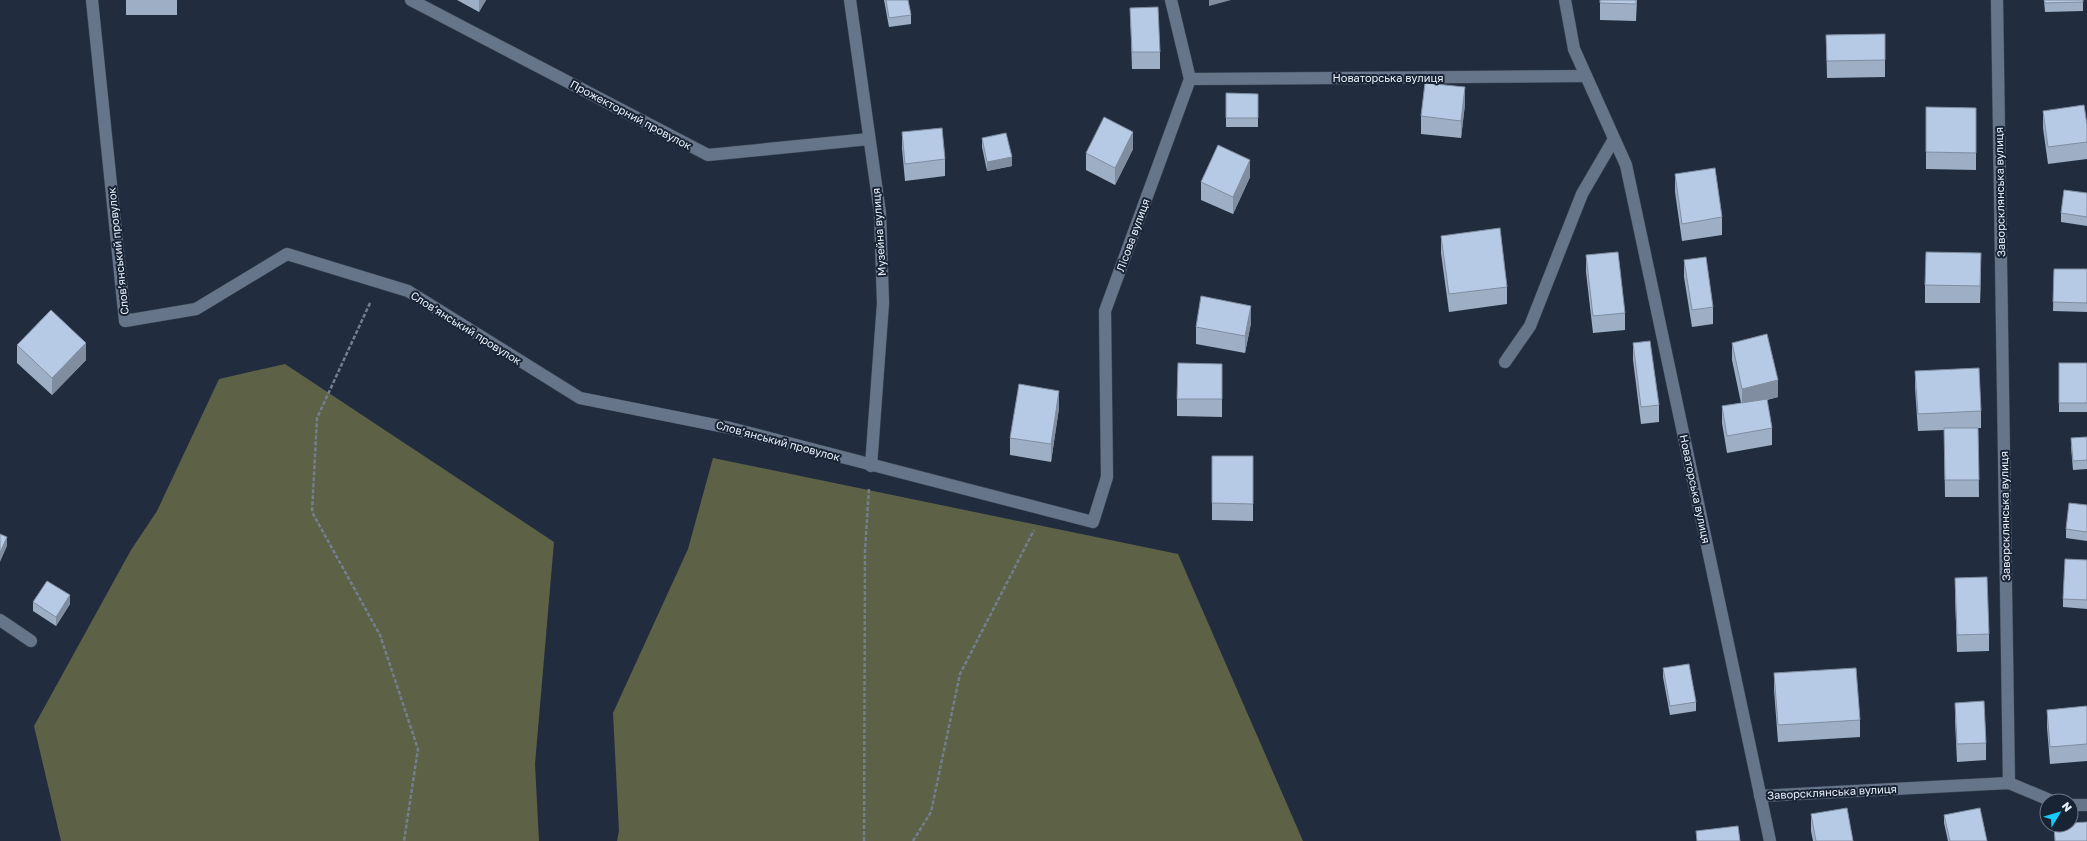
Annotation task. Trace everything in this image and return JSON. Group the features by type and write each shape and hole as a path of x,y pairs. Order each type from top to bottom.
{"street":[{"name":"Словʼянський провулок","path":"92,0 126,321 196,309 287,254 408,291 580,398 730,428 1044,510"},
{"name":"Прожекторний провулок","path":"411,0 708,155 868,139"},
{"name":"Музейна вулиця","path":"850,0 868,139 880,213 883,303 871,466"},
{"path":"1171,0 1190,80"},
{"name":"Новаторська вулиця","path":"1565,0 1574,50 1626,166 1770,841"},
{"name":"Заворсклянська вулиця","path":"1760,796 2009,783 1997,0"},
{"name":"Новаторська вулиця","path":"1190,80 1586,76"},
{"name":"Лісова вулиця","path":"1044,510 1092,522 1107,477 1105,311 1190,80"},
{"path":"1504,362 1530,326 1582,194 1614,139"},
{"path":"0,620 31,641"},
{"path":"2009,783 2039,796"}],"path":[{"path":"379,282 317,418 312,512 380,635 418,749 404,841"},
{"path":"864,841 865,551 871,466"},
{"path":"913,841 931,812 960,674 1044,510"}],"green space":[{"path":"285,364 554,542 535,764 539,841 61,841 34,726 131,550 157,511 219,379"},
{"path":"713,458 1178,554 1303,841 617,841 619,831 613,713 688,549"}],"building":[{"path":"886,0 908,0 911,15 889,18"},
{"path":"1600,0 1636,0 1636,4 1600,3"},
{"path":"2044,0 2083,0 2083,2 2045,3"},
{"path":"1158,7 1160,52 1132,52 1130,8"},
{"path":"1885,34 1885,60 1827,61 1826,35"},
{"path":"1425,83 1465,87 1461,121 1421,116"},
{"path":"1226,93 1258,94 1258,118 1226,118"},
{"path":"2084,105 2087,125 2087,142 2048,147 2043,111"},
{"path":"1926,107 1976,108 1976,153 1926,152"},
{"path":"1104,117 1133,132 1115,168 1086,153"},
{"path":"942,128 945,159 905,164 902,132"},
{"path":"1006,133 1012,157 987,162 982,138"},
{"path":"1218,145 1250,160 1233,197 1201,182"},
{"path":"1715,168 1722,217 1682,224 1675,174"},
{"path":"2064,190 2087,193 2087,217 2061,213"},
{"path":"1500,228 1507,287 1449,294 1441,236"},
{"path":"1618,252 1625,313 1593,316 1586,255"},
{"path":"1926,252 1981,253 1980,286 1925,285"},
{"path":"1706,257 1713,307 1692,310 1684,260"},
{"path":"2054,269 2087,269 2087,303 2053,302"},
{"path":"1201,296 1251,306 1245,336 1196,327"},
{"path":"51,310 86,343 52,378 17,345"},
{"path":"1767,334 1778,380 1742,389 1732,343"},
{"path":"1650,341 1659,405 1641,407 1633,343"},
{"path":"1178,363 1222,364 1222,399 1177,399"},
{"path":"2059,363 2087,363 2087,403 2059,403"},
{"path":"1979,368 1981,411 1918,414 1915,371"},
{"path":"1019,384 1059,391 1051,444 1010,438"},
{"path":"1767,399 1772,428 1727,436 1722,406"},
{"path":"1944,428 1978,428 1979,480 1945,480"},
{"path":"2087,437 2087,460 2073,461 2071,438"},
{"path":"1212,456 1253,456 1253,504 1212,503"},
{"path":"2069,503 2087,505 2087,532 2066,529"},
{"path":"0,534 7,537 0,553"},
{"path":"2065,559 2087,560 2087,600 2063,599"},
{"path":"1987,577 1989,634 1957,635 1955,578"},
{"path":"47,581 70,595 56,617 33,602"},
{"path":"1689,664 1696,702 1670,706 1663,668"},
{"path":"1856,668 1860,720 1778,725 1774,673"},
{"path":"1984,701 1986,743 1957,744 1955,703"},
{"path":"2087,706 2087,744 2050,747 2047,710"},
{"path":"1847,808 1853,841 1816,841 1811,814"},
{"path":"1980,808 1987,841 1950,841 1944,815"},
{"path":"2079,822 2087,822 2087,841 2055,841 2054,833 2079,833"},
{"path":"1738,826 1740,841 1697,841 1696,831"}]}
